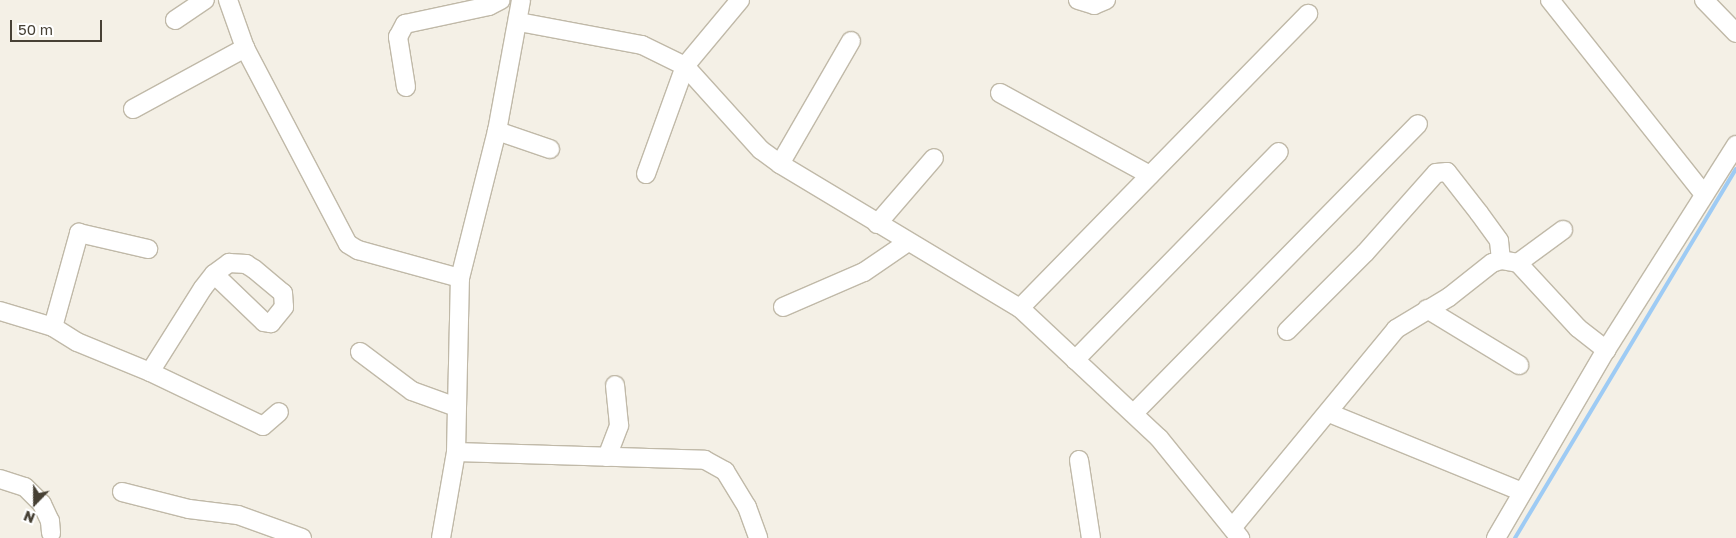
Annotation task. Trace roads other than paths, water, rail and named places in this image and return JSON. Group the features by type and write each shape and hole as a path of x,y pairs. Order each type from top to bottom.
{"street":[{"path":"175,20 204,0"},
{"path":"228,0 245,48 348,244 358,250 460,278"},
{"path":"406,87 398,37 405,24 489,6 502,0"},
{"path":"442,538 456,452 460,278 497,131 519,22 521,0"},
{"path":"646,174 685,66 740,0"},
{"path":"1078,0 1094,5 1106,0"},
{"path":"1550,0 1704,194"},
{"path":"1704,0 1736,33"},
{"path":"1020,308 1308,14"},
{"path":"519,22 624,40 642,45 685,66 761,150 780,164 877,224 1020,308 1134,412 1174,454 1236,533 1396,329 1563,230"},
{"path":"780,164 851,41"},
{"path":"133,109 245,48"},
{"path":"1000,93 1150,175"},
{"path":"1134,412 1418,124"},
{"path":"497,131 550,149"},
{"path":"1496,538 1606,350 1736,145"},
{"path":"1075,360 1280,152"},
{"path":"877,224 934,158"},
{"path":"1287,331 1364,253 1436,173 1446,172 1499,241 1509,262 1578,328 1606,350"},
{"path":"53,327 78,233 148,249"},
{"path":"783,307 864,272 908,242"},
{"path":"150,372 214,274"},
{"path":"1427,309 1519,365"},
{"path":"0,311 53,327 78,342 150,372 263,426 279,412"},
{"path":"360,352 412,391 456,407"},
{"path":"607,457 619,425 615,384"},
{"path":"1329,413 1523,492"},
{"path":"456,452 705,460 715,464 725,472 743,500 758,538"},
{"path":"1079,460 1092,538"},
{"path":"0,479 25,487 42,504 50,521 51,533"},
{"path":"122,492 189,509 238,515 302,538"}],"waterway":[{"path":"1515,538 1736,169"}]}
